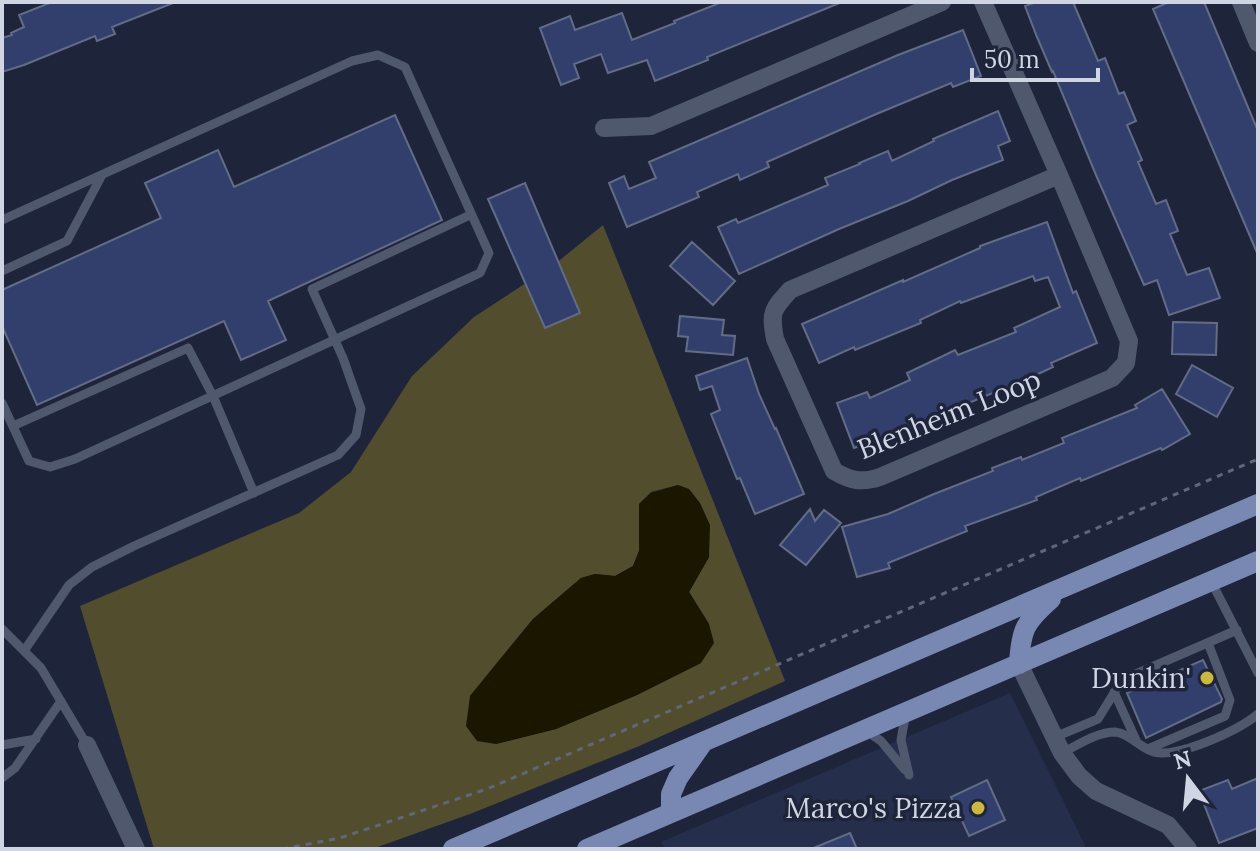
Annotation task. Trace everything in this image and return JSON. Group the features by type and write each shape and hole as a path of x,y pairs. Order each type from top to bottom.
{"main road":[{"path":"453,849 1258,504"},
{"path":"587,849 1258,561"},
{"path":"1019,664 1020,641 1031,617 1062,588"},
{"path":"671,813 671,794 678,778 704,741"}],"street":[{"path":"604,128 651,126 942,2"},
{"name":"Blenheim Loop","path":"983,2 1059,175 1129,341 1126,363 1112,378 880,477 863,482 834,471 775,339 773,309 790,290 1059,175"},
{"path":"1241,2 1258,43"},
{"path":"1019,664 1058,745 1079,776 1096,791 1168,825 1188,849"},
{"path":"87,745 136,849"}],"lane":[{"path":"2,220 352,61 378,55 405,67 489,253 480,273 75,459 50,467 29,461 2,403"},
{"path":"2,271 67,241 102,175"},
{"path":"24,651 69,585 92,567 338,455 356,435 361,409 312,289 470,215"},
{"path":"13,426 188,348 213,396 254,493"},
{"path":"1211,581 1258,673"},
{"path":"2,629 41,668 87,745"},
{"path":"1058,745 1098,719 1122,680 1237,630"},
{"path":"1148,749 1225,716 1230,700 1208,643"},
{"path":"1114,692 1136,741"},
{"path":"2,778 15,768 61,701"},
{"path":"865,730 889,750 909,775 901,740 907,712"},
{"path":"1058,745 1117,732 1156,753 1181,752 1245,725 1258,714"},
{"path":"2,745 36,739"}],"path":[{"path":"282,849 340,838 487,789 1258,459"}],"shaded area":[{"path":"603,225 785,681 637,747 470,814 372,849 154,849 80,606 299,513 351,472 412,376 474,317 555,264","holes":["678,485 709,557 689,592 709,624 701,663 637,695 556,729 496,744 470,696 533,619 581,578 595,574 615,576 633,566 639,551 639,504 651,492"]},
{"path":"678,485 689,489 700,503 710,525 709,557 689,592 709,624 714,643 701,663 637,695 556,729 496,744 477,741 466,726 470,696 533,619 581,578 595,574 615,576 633,566 639,551 639,504 651,493"},
{"path":"1010,693 1087,849 665,849 661,842"}],"building":[{"path":"52,2 173,3 112,27 115,34 97,41 95,36 2,72 2,38 24,27 19,15"},
{"path":"722,2 842,2 655,81 647,60 608,73 601,54 574,64 579,78 561,85 540,28 570,16 575,30 622,13 632,40"},
{"path":"1036,2 1073,2 1098,61 1105,58 1119,94 1124,92 1136,121 1127,125 1142,160 1138,162 1156,204 1166,200 1178,231 1170,234 1187,275 1209,268 1220,298 1169,315 1157,280 1144,285 1025,6"},
{"path":"1169,2 1204,2 1258,131 1258,255 1153,9"},
{"path":"963,30 981,76 953,87 951,83 874,115 767,162 769,167 740,180 738,174 697,192 699,197 627,227 609,183 624,176 629,189 656,178 649,162"},
{"path":"998,111 1010,141 998,146 1003,160 739,274 718,227 736,219 738,223 828,185 825,178 888,151 892,161 933,139"},
{"path":"395,115 442,220 268,301 286,340 241,360 224,321 37,405 2,326 2,290 161,218 145,183 218,150 234,187"},
{"path":"525,183 580,313 545,328 488,199"},
{"path":"1047,222 1073,293 1076,291 1097,343 1051,363 1053,367 1036,375 854,448 837,403 867,392 870,398 910,380 907,373 955,350 958,355 1016,332 1014,328 1060,307 1048,277 1035,281 1033,276 960,301 920,320 921,323 819,363 802,324 980,246"},
{"path":"692,242 735,281 713,305 670,266"},
{"path":"680,316 724,320 722,335 735,336 733,355 686,351 688,337 678,336"},
{"path":"1173,322 1217,323 1216,355 1172,354"},
{"path":"747,358 759,394 804,494 755,514 711,414 720,410 712,386 700,390 696,376"},
{"path":"1192,365 1233,388 1217,417 1176,394"},
{"path":"1162,389 1190,434 1162,450 1081,481 1080,478 1036,497 1037,500 965,526 967,531 888,563 890,568 857,577 842,527 888,514 993,471 992,468 1064,443 1062,438 1137,408 1135,405"},
{"path":"810,509 815,521 824,510 841,523 806,565 780,545"},
{"path":"1203,660 1221,702 1146,738 1127,693"},
{"path":"1258,778 1258,828 1219,843 1199,791 1228,780 1232,789"},
{"name":"Marco's Pizza","path":"987,780 1005,820 969,836 951,797"},
{"path":"850,833 857,849 811,849"}],"place":[{"name":"Dunkin'","path":"1207,678"},
{"name":"Marco's Pizza","path":"978,808"}]}
